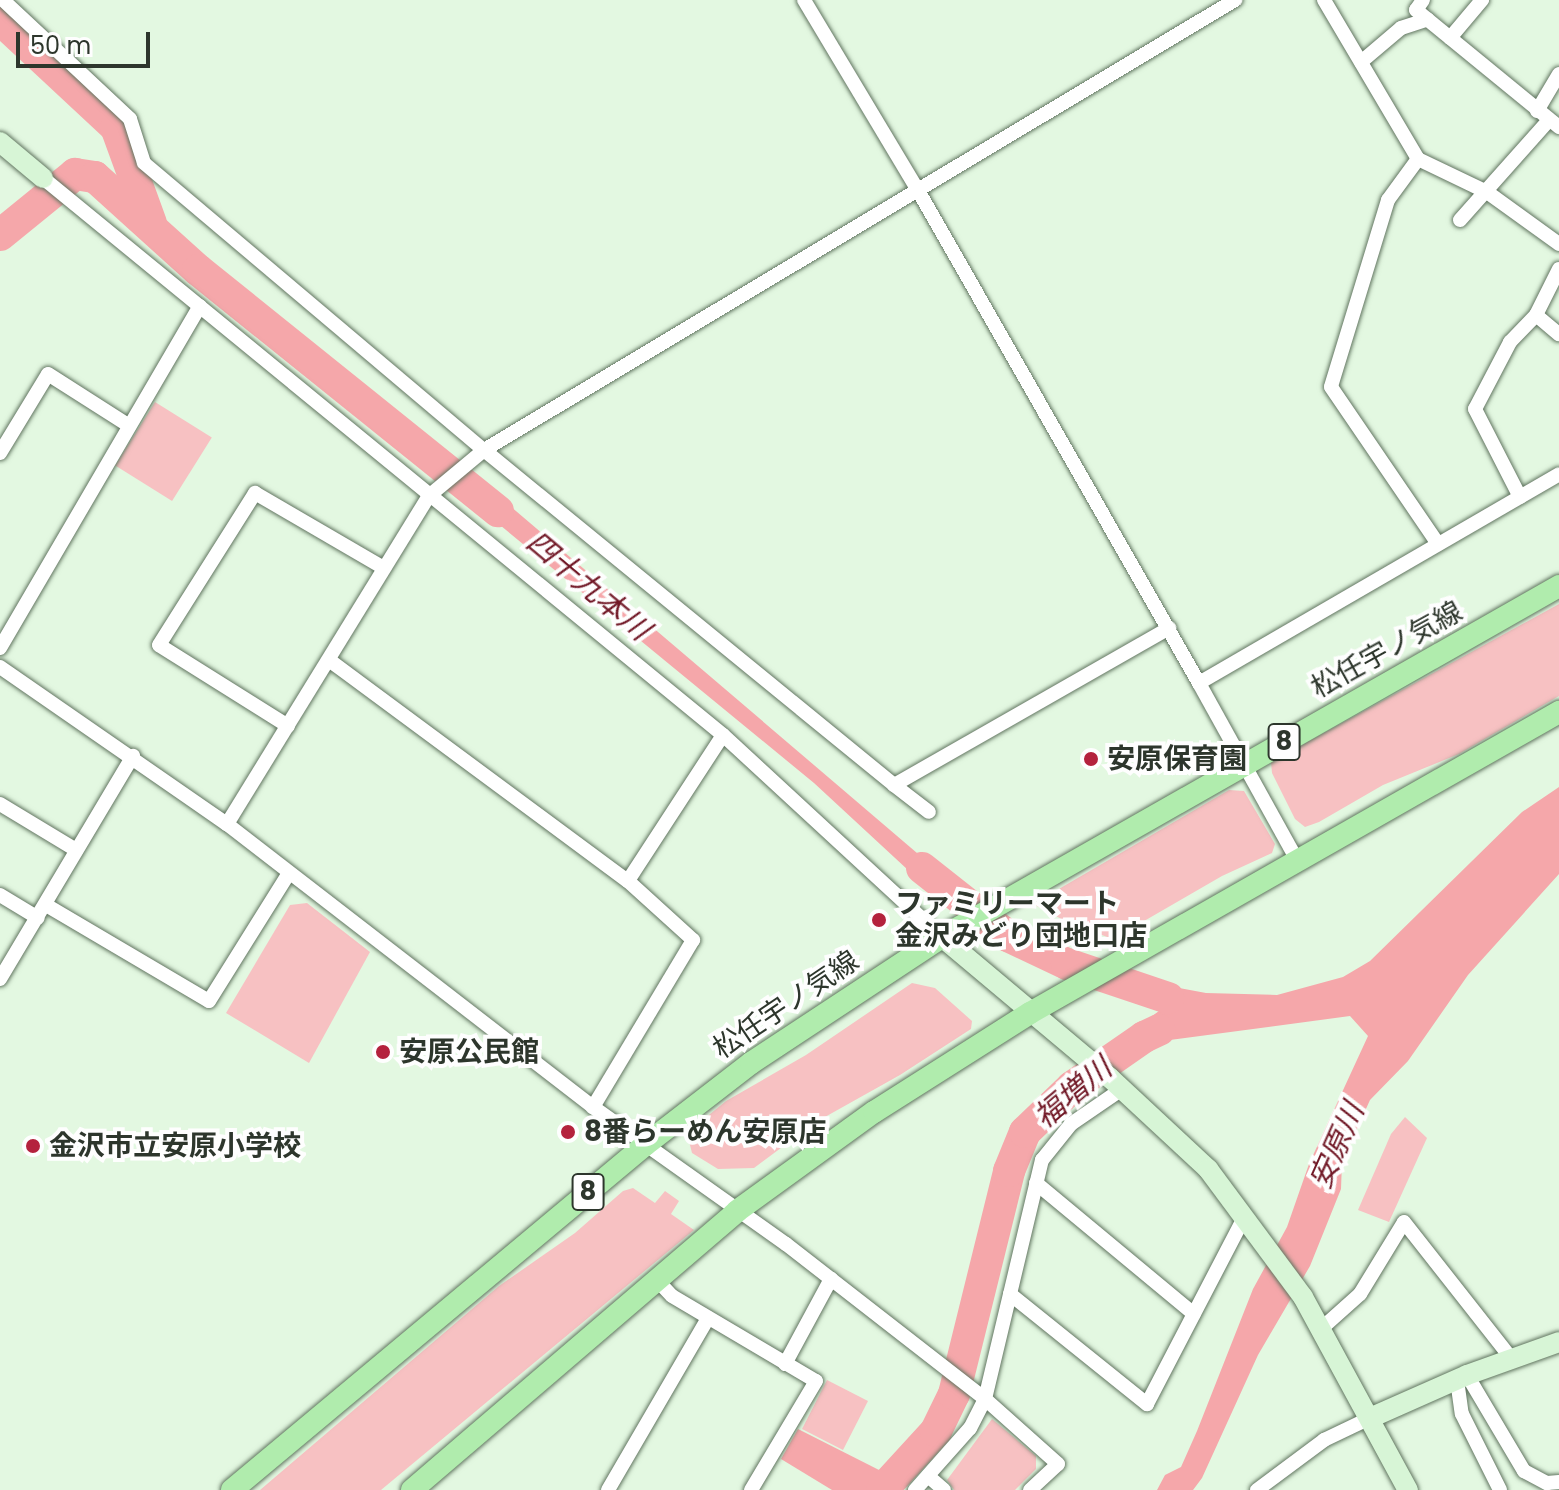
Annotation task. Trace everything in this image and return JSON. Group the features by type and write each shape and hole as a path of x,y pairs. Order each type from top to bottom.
{"main road":[{"name":"松任宇ノ気線","path":"232,1490 645,1145 751,1063 942,937 1559,586"},
{"path":"412,1490 737,1211 874,1112 1055,998 1559,712"}],"street":[{"path":"3,0 130,119 144,163 480,454 929,812"},
{"path":"804,0 919,192 1169,628 1297,860"},
{"path":"227,824 429,496 443,484 480,454 1235,0"},
{"path":"1324,0 1418,159 1487,192 1559,244"},
{"path":"1423,0 1416,10 1548,119"},
{"path":"1450,38 1482,0"},
{"path":"1361,62 1401,28 1428,19"},
{"path":"1460,220 1548,119 1559,74"},
{"path":"0,142 723,735 942,937 1116,1084 1208,1169 1303,1297 1408,1490"},
{"path":"1418,159 1388,200 1331,387 1438,544"},
{"path":"1520,497 1475,409 1510,342 1536,315 1559,269"},
{"path":"0,648 200,306"},
{"path":"1536,315 1559,334"},
{"path":"0,453 48,374 128,425"},
{"path":"1199,683 1559,474"},
{"path":"288,726 159,645 255,493 384,568"},
{"path":"894,785 1169,628"},
{"path":"329,660 628,881 693,940 593,1107"},
{"path":"0,667 133,756 227,824 593,1107 831,1279 979,1394 1058,1464 1030,1490"},
{"path":"628,881 723,735"},
{"path":"0,979 133,756"},
{"path":"0,804 76,850"},
{"path":"0,895 42,912 209,1001 289,873"},
{"path":"915,1490 970,1428 1010,1294 1042,1160 1071,1124 1116,1084"},
{"path":"1036,1183 1194,1314"},
{"path":"1010,1294 1147,1404 1245,1216"},
{"path":"1322,1328 1360,1294 1404,1222 1512,1359"},
{"path":"656,1279 672,1296 816,1381 751,1490"},
{"path":"785,1364 831,1279"},
{"path":"608,1490 708,1318"},
{"path":"1257,1490 1324,1440 1462,1378 1559,1342"},
{"path":"1462,1378 1524,1471 1547,1483 1559,1482"},
{"path":"1462,1378 1462,1414 1500,1490"},
{"path":"928,1476 944,1490"}],"shaded area":[{"path":"155,402 212,438 172,501 115,466"},
{"path":"1559,604 1559,696 1459,754 1383,785 1319,822 1305,827 1295,819 1272,773 1271,762"},
{"path":"1229,790 1244,791 1275,844 1272,853 1222,876 1113,939 1071,924 1033,904"},
{"path":"307,903 370,952 309,1063 226,1013 290,905"},
{"path":"912,983 935,988 972,1021 971,1029 900,1075 816,1122 754,1168 718,1169 692,1153 687,1133 726,1101 806,1055"},
{"path":"1405,1117 1427,1138 1389,1222 1358,1210 1391,1134"},
{"path":"633,1188 655,1203 665,1191 679,1201 671,1214 694,1230 381,1490 260,1490 499,1286 575,1233 623,1191"},
{"path":"827,1380 868,1401 843,1450 802,1429"},
{"path":"992,1419 1036,1456 1036,1469 1015,1490 954,1490 947,1480"}],"water":[{"path":"476,477 965,894 935,895 814,783 456,489"},
{"name":"安原川","path":"1559,787 1559,874 1468,975 1408,1061 1370,1100 1342,1162 1341,1189 1310,1266 1258,1355 1202,1478 1193,1490 1157,1490 1165,1475 1181,1467 1253,1289 1287,1227 1309,1164 1368,1036 1350,1016 1132,1045 1127,1056 1111,1046 1159,1011 1156,1001 1128,995 1128,983 1147,982 1206,993 1277,995 1343,977 1370,961 1522,812"},
{"path":"999,919 1074,957 1068,970 1062,971 989,933"},
{"path":"798,1429 883,1472 866,1490 832,1490 781,1459"}],"waterway":[{"path":"0,19 116,127 151,223"},
{"name":"四十九本川","path":"0,235 75,174 95,177 198,270 498,511"},
{"name":"四十九本川","path":"922,868 1008,936 1067,964 1168,998"},
{"name":"福増川","path":"882,1490 936,1431 954,1394 1009,1171 1025,1132 1072,1087 1159,1030"}],"place":[{"name":"安原保育園","path":"1091,759"},
{"name":"ファミリーマート 金沢みどり団地口店","path":"879,920"},
{"name":"安原公民館","path":"383,1052"},
{"name":"8番らーめん安原店","path":"568,1132"},
{"name":"金沢市立安原小学校","path":"33,1146"}]}
